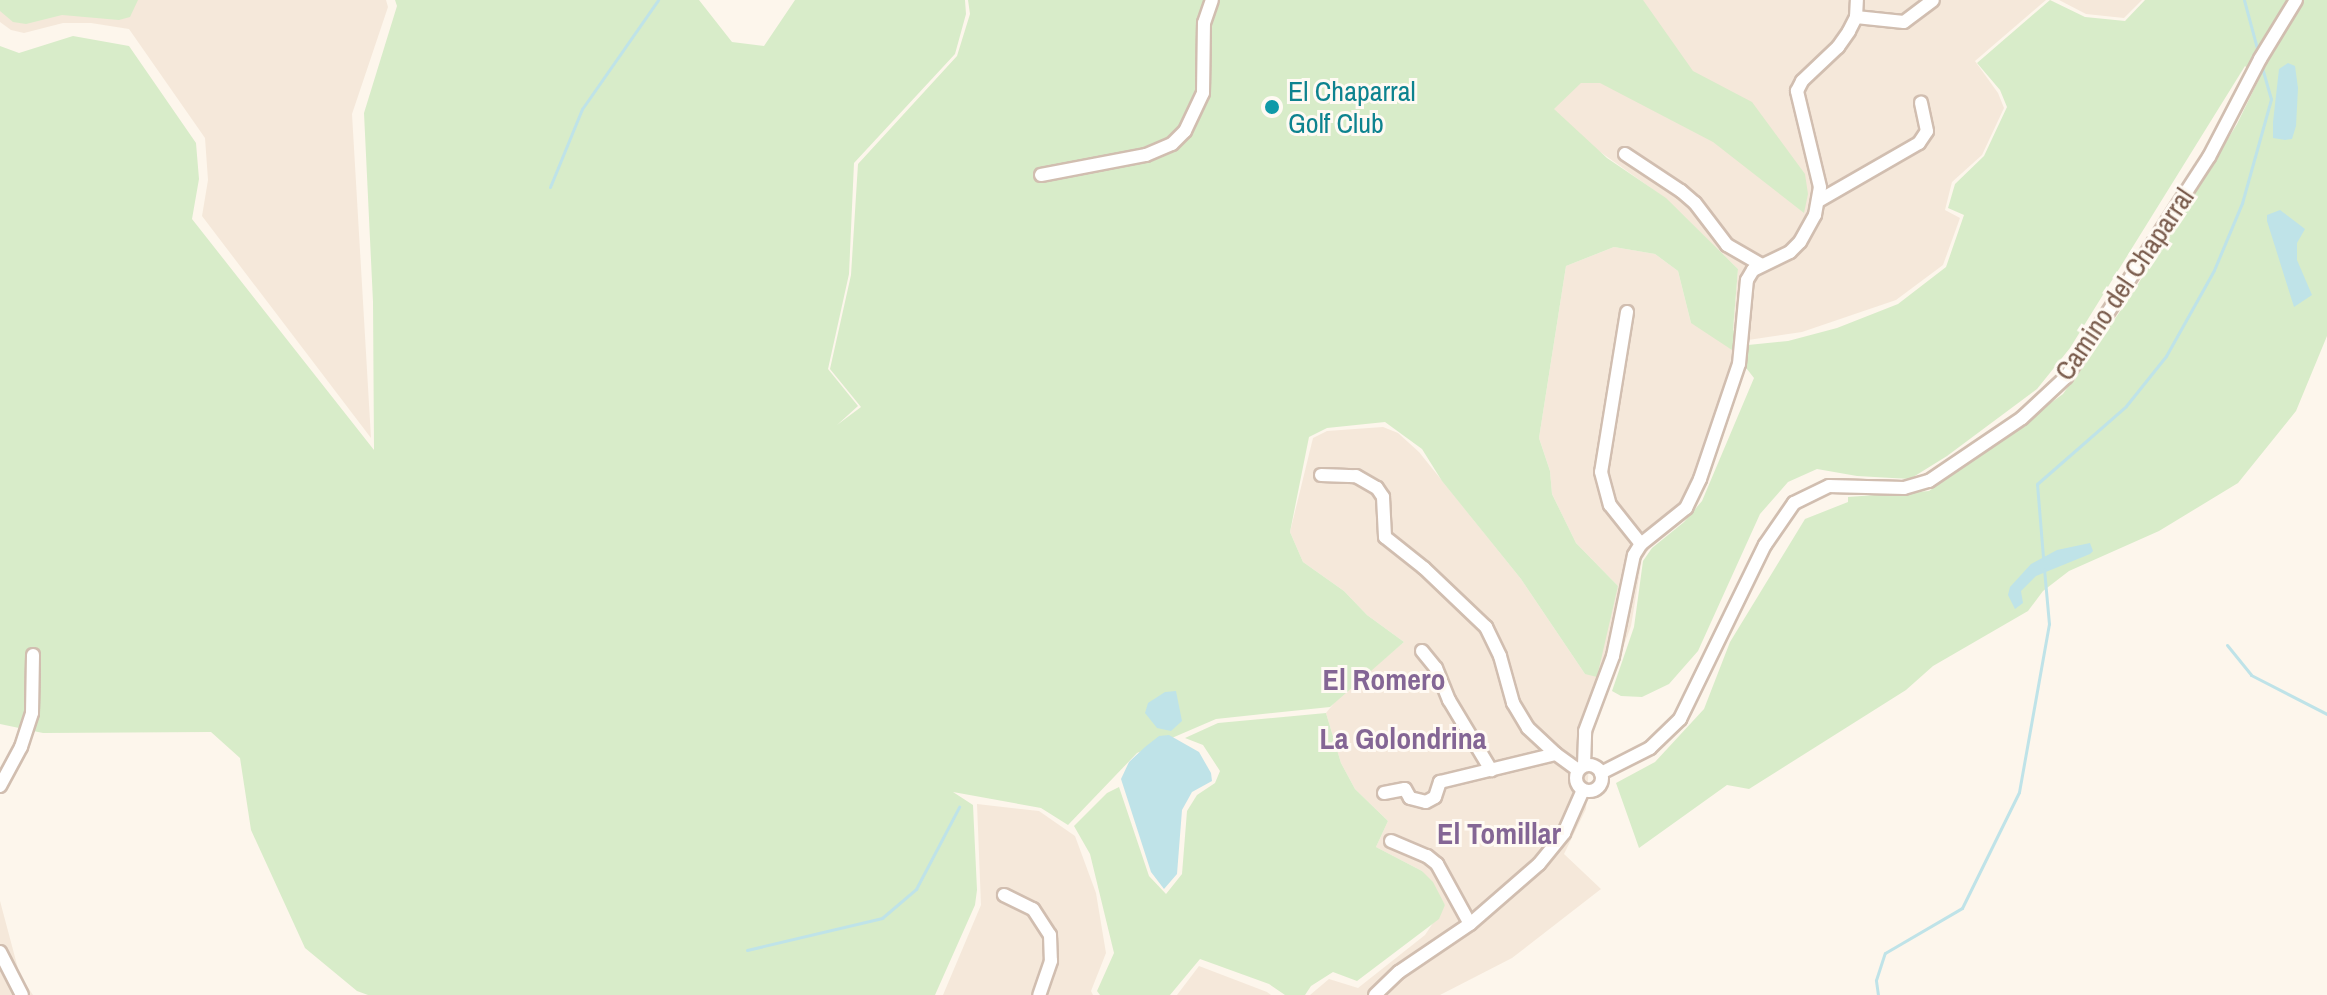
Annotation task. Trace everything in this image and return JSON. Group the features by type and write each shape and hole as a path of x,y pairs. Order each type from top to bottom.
{"street":[{"path":"1041,175 1146,155 1172,144 1185,131 1203,93 1204,23 1212,0"},
{"path":"1583,790 1576,781 1581,767 1585,731 1613,656 1634,555 1641,544 1675,520 1697,487 1739,364 1744,289 1753,270 1790,252 1800,242 1820,200 1818,172 1797,91 1802,81 1838,47 1856,17 1857,0"},
{"path":"1856,17 1904,22 1933,0"},
{"name":"Camino del Chaparral","path":"1601,773 1650,748 1680,719 1765,545 1794,503 1829,486 1904,488 1929,481 2022,418 2066,377 2209,157 2260,59 2296,0"},
{"path":"1820,200 1919,143 1927,131 1921,103"},
{"path":"1625,154 1681,191 1695,203 1727,245 1761,265"},
{"path":"1627,312 1601,472 1610,505 1641,544"},
{"path":"1321,475 1356,476 1377,488 1383,497 1385,537 1424,568 1486,627 1495,643 1513,703 1528,728 1556,754 1581,767 1592,765 1601,773 1602,782 1596,789 1583,790"},
{"path":"1422,651 1436,668 1449,700 1491,770"},
{"path":"0,786 21,747 32,713 33,655"},
{"path":"1384,793 1405,789 1410,798 1426,802 1435,797 1440,782 1556,754"},
{"path":"1375,995 1399,972 1470,924 1554,849 1583,790"},
{"path":"1391,841 1427,856 1437,864 1470,924"},
{"path":"1004,895 1012,896 1033,909 1050,935 1051,961 1039,995"},
{"path":"0,952 22,995"}],"shaded area":[{"path":"0,0 386,0 388,7 352,114 371,438 202,216 208,180 205,138 129,29 91,23 63,23 24,33 11,30 0,22"},
{"path":"1483,0 2046,0 1975,61 1998,93 2004,108 1982,155 1952,182 1945,210 1960,218 1943,265 1896,300 1802,332 1748,340 1742,376 1698,501 1684,520 1650,547 1642,559 1631,626 1591,735 1586,809 1564,854 1601,889 1512,958 1440,995 1310,995 1329,979 1358,988 1425,935 1445,905 1422,871 1376,847 1388,821 1355,789 1341,763 1326,713 1339,697 1404,642 1367,615 1344,591 1303,562 1290,532 1313,438 1327,431 1383,427 1398,433 1419,452 1521,579 1585,674 1618,586 1576,543 1552,494 1550,471 1539,438 1566,266 1614,247 1655,254 1678,271 1691,323 1733,330 1738,269 1665,198 1523,97"},
{"path":"2059,0 2142,0 2124,18 2086,14"},
{"path":"977,804 1039,811 1075,836 1096,893 1106,953 1091,991 1093,995 943,995 981,905"},
{"path":"0,901 20,976 33,995 0,995"},
{"path":"1199,966 1267,992 1271,995 1177,995"}],"green space":[{"path":"0,0 138,0 130,17 119,20 62,15 26,24 13,22 0,11"},
{"name":"El Chaparral Golf Club","path":"395,0 699,0 732,42 764,46 795,0 965,0 966,14 955,54 854,163 849,274 828,369 858,406 837,425 861,407 830,369 851,275 858,164 957,56 970,14 968,0 1643,0 1693,71 1752,102 1805,174 1808,194 1804,213 1713,142 1600,83 1581,83 1554,109 1607,158 1666,198 1738,269 1733,330 1748,345 1788,341 1837,328 1898,304 1946,267 1964,215 1948,208 1955,184 1984,156 2007,107 2000,90 1977,63 2050,0 2085,17 2125,21 2145,0 2327,0 2327,336 2296,411 2238,483 2159,531 2069,571 2043,591 2028,611 1933,666 1906,690 1749,789 1727,785 1639,848 1616,783 1655,762 1704,709 1730,642 1805,519 1848,502 1848,497 1929,491 2063,394 2130,297 2237,124 2259,79 2245,66 2070,348 2037,389 1947,456 1910,479 1857,476 1817,469 1788,482 1760,514 1698,651 1669,684 1642,697 1621,696 1612,691 1634,627 1643,561 1652,548 1684,522 1702,501 1754,378 1732,350 1691,323 1678,271 1655,254 1614,247 1566,266 1539,438 1550,471 1552,494 1576,543 1618,586 1597,677 1585,674 1521,579 1442,481 1422,449 1385,422 1327,428 1309,437 1290,532 1303,562 1344,591 1367,615 1404,642 1330,707 1216,719 1137,753 1068,825 1041,808 953,792 973,805 977,890 975,905 935,995 368,995 357,991 305,948 251,830 240,758 211,732 43,733 0,724 0,46 19,53 73,36 129,46 196,143 199,179 192,219 374,450 373,302 364,113 397,6"},
{"path":"1326,713 1341,763 1355,789 1388,821 1376,847 1422,871 1433,882 1445,905 1439,919 1357,981 1333,972 1311,986 1305,995 1285,995 1269,984 1200,959 1170,995 1100,995 1097,991 1114,953 1090,854 1074,826 1107,793 1119,787 1149,876 1166,894 1182,874 1187,811 1197,795 1215,783 1220,771 1203,745 1185,738 1218,723"}],"water":[{"path":"2288,63 2295,66 2298,88 2296,126 2292,139 2285,140 2273,138 2273,122 2279,69"},
{"path":"2280,210 2305,229 2297,243 2297,260 2312,295 2294,307 2267,221 2267,215"},
{"path":"2090,543 2093,551 2090,554 2036,576 2021,591 2023,603 2015,609 2008,595 2010,587 2031,564 2057,550"},
{"path":"1176,691 1182,721 1171,731 1157,728 1145,713 1148,703 1165,692"},
{"path":"1169,735 1199,752 1212,781 1192,792 1182,810 1177,874 1164,889 1151,872 1121,779 1129,762 1145,747 1159,736"}],"waterway":[{"path":"550,187 582,109 658,0"},
{"path":"2244,0 2258,52"},
{"path":"2043,557 2037,484 2126,406 2166,356 2214,270 2242,203 2271,99 2262,67"},
{"path":"1878,995 1876,980 1885,953 1962,908 2019,792 2049,624 2044,569"},
{"path":"2227,645 2251,675 2327,714"},
{"path":"747,950 882,918 916,889 959,807"}],"place":[{"name":"El Chaparral Golf Club","path":"1272,107"}],"district":[{"name":"El Romero","path":"1384,679"},
{"name":"La Golondrina","path":"1403,738"},
{"name":"El Tomillar","path":"1499,833"}]}
